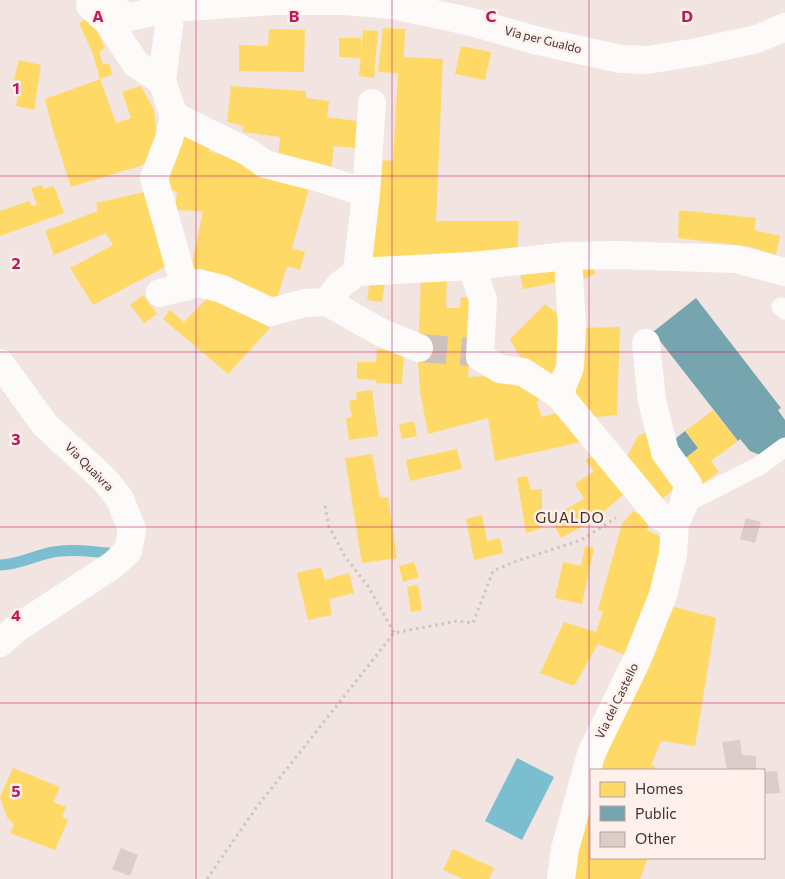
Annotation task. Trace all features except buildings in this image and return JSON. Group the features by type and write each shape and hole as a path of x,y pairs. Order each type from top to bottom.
{"street":[{"path":"85,0 108,22 136,64 162,81"},
{"name":"Via per Gualdo","path":"94,0 129,17 171,8 274,1 345,1 392,6 468,21 538,41 603,55 647,60 697,52 757,39 785,27"},
{"path":"171,8 162,81 174,116 169,139 154,178 172,290 199,283 222,289 271,312 305,303 327,302 382,333 419,348"},
{"path":"357,272 366,193 372,103"},
{"path":"174,116 248,152 265,164 323,179 366,193"},
{"path":"327,302 340,284 357,272 472,266 568,256 615,255 736,259 785,272"},
{"path":"559,395 570,367 572,328 568,256"},
{"path":"472,266 483,300 475,354 500,369 523,372 559,395 659,516 680,514"},
{"name":"Via del Castello","path":"561,879 565,849 591,754 637,660 663,596 688,484 665,452 652,401 646,343"},
{"name":"Via Quaivra","path":"0,363 45,425 104,480 120,499 132,530 128,551 113,565 17,628 0,643"}],"lane":[{"path":"680,514 759,466 785,447"}],"path":[{"path":"207,879 256,808 394,633 457,621 472,622 493,571 581,540 623,514 640,494"},
{"path":"325,506 329,527 346,558 368,586 394,633"}],"water":[{"path":"517,758 554,777 522,840 485,821"}],"waterway":[{"path":"0,565 61,551 79,550 109,553"}],"tunnel":[{"path":"419,348 470,352"}],"district":[{"name":"GUALDO","path":"570,518"}]}
